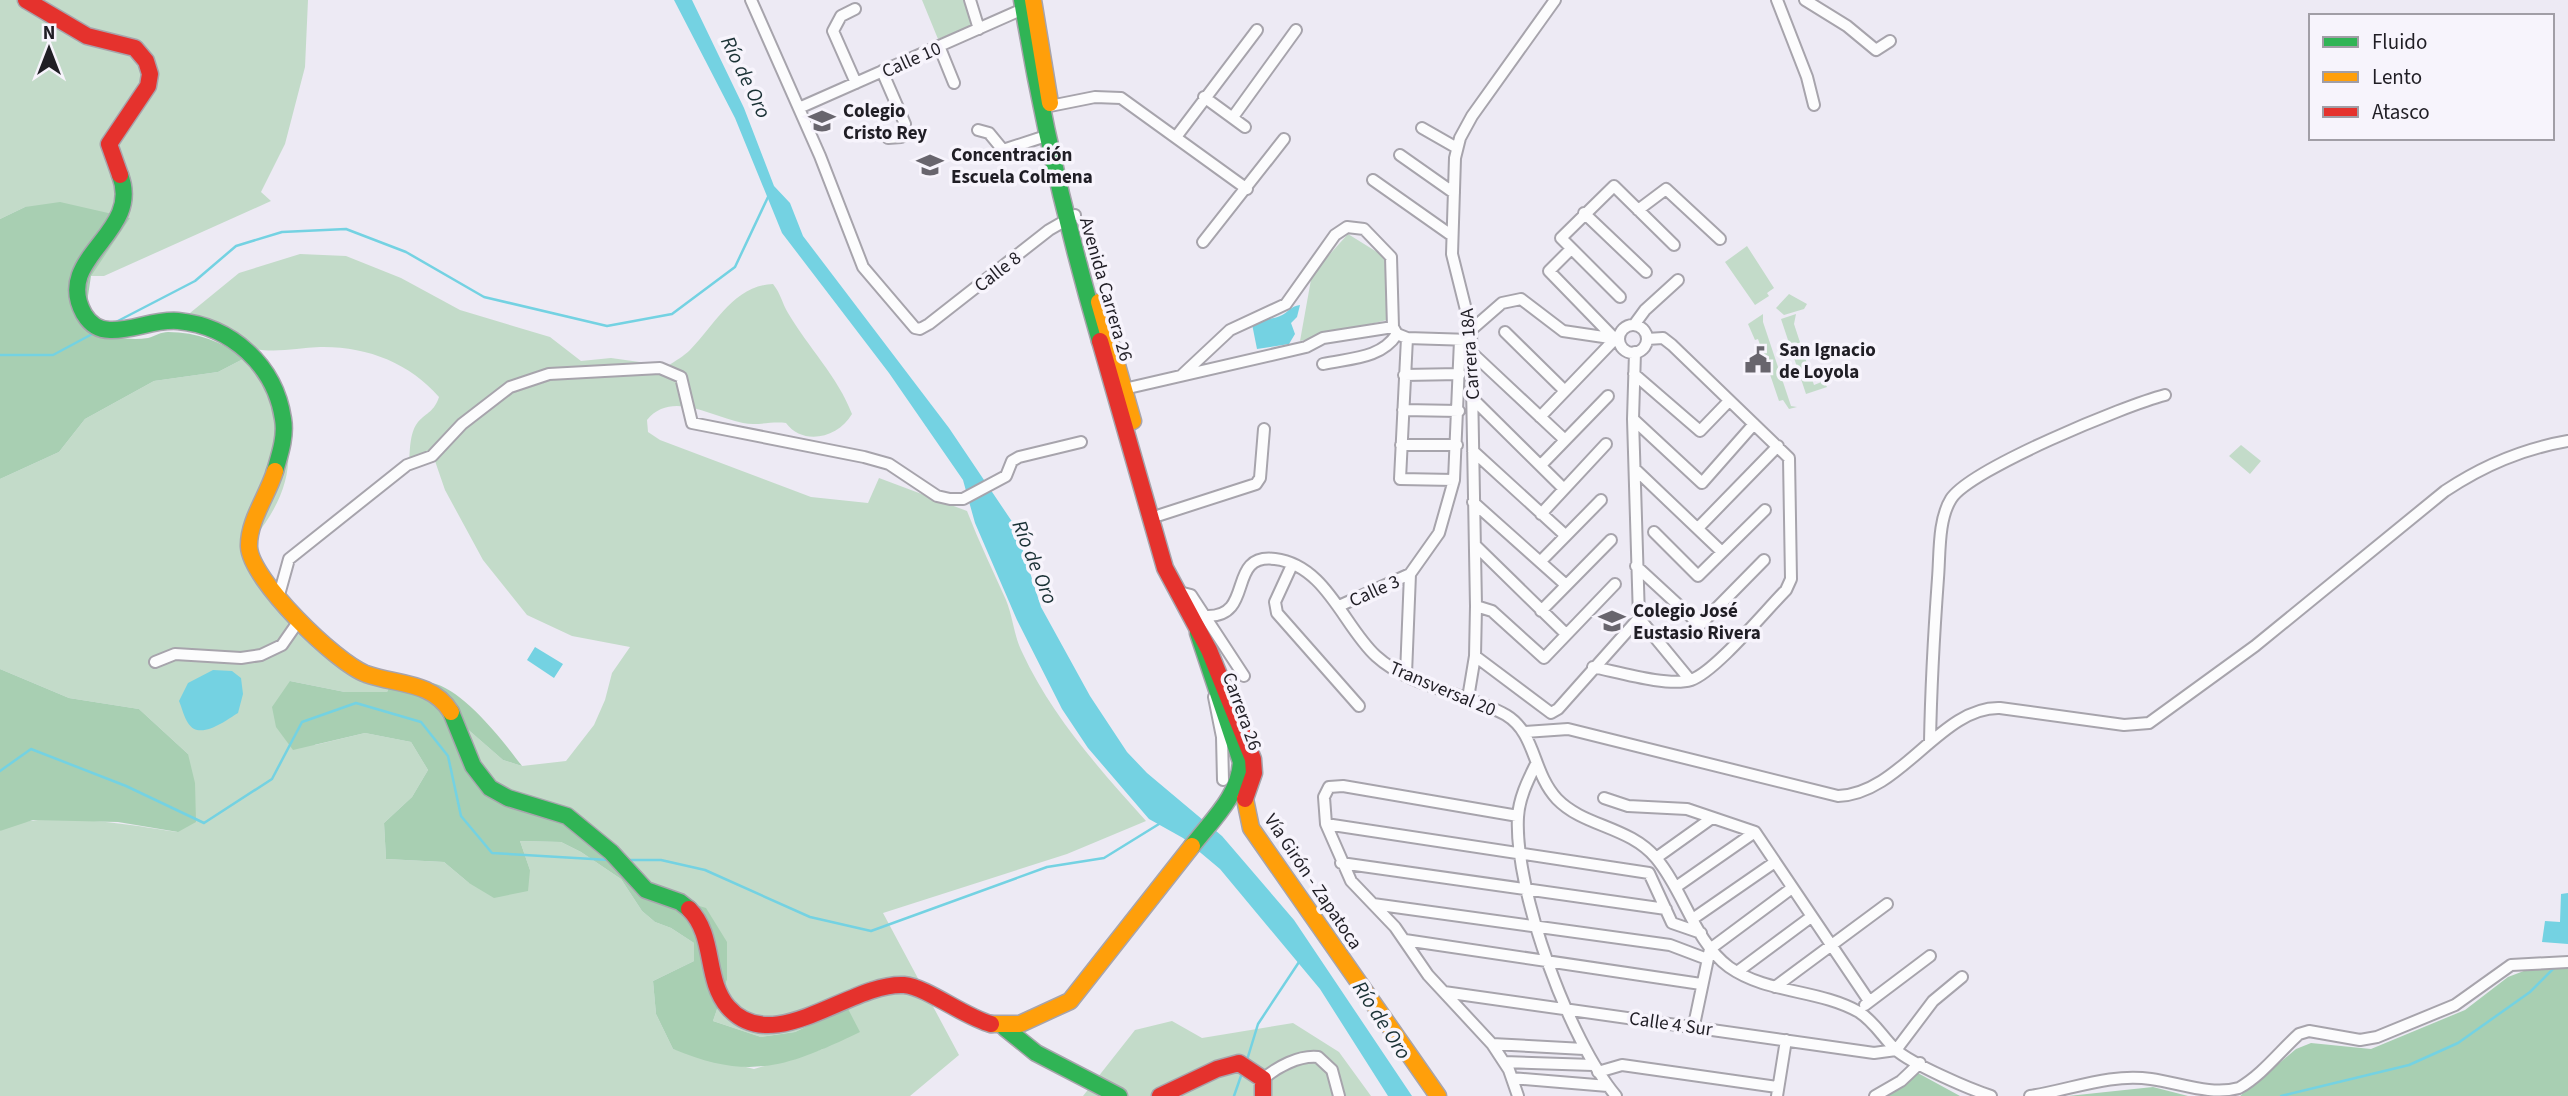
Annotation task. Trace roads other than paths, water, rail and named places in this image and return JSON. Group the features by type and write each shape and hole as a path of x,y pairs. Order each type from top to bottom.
{"street":[{"path":"26,0 45,14 87,36 135,48 144,57 149,82 145,94 121,120 109,144 125,201 122,212 83,265 76,291 88,321 98,328 124,330 157,321 200,324 244,347 267,374 283,412 283,451 248,543 255,569 312,637 358,671 392,682 428,688 443,700 474,772 494,792 545,805 566,816 626,866 646,890 686,906 703,931 716,989 726,1006 739,1017 757,1024 777,1024 797,1020 886,985 916,987 979,1023 1005,1028 1036,1053 1082,1074 1119,1096"},
{"path":"751,0 799,108"},
{"path":"971,0 979,29"},
{"name":"Carrera 18A","path":"1468,698 1475,656 1476,546 1468,341 1451,234 1457,148 1472,116 1555,0"},
{"path":"1777,0 1807,77 1814,105"},
{"path":"1805,0 1847,26 1876,50 1891,41"},
{"name":"Calle 10","path":"799,108 979,29 1026,3"},
{"name":"Avenida Carrera 26","path":"1026,3 1050,106 1070,218 1124,389 1174,566 1177,587"},
{"name":"Avenida Carrera 26","path":"1026,3 1046,136 1161,554 1198,633"},
{"path":"855,9 841,16 833,30 856,83"},
{"path":"1175,136 1257,30"},
{"path":"1233,117 1296,30"},
{"path":"939,46 954,83"},
{"path":"882,71 905,124 901,137 888,138"},
{"path":"1050,106 1095,97 1121,98 1247,189"},
{"path":"1204,97 1245,127"},
{"name":"Calle 8","path":"799,108 863,267 920,329 1070,218"},
{"path":"1422,128 1457,148"},
{"path":"978,130 989,133 1003,150 1046,136"},
{"path":"1203,243 1283,139"},
{"path":"1400,155 1454,193"},
{"path":"1373,180 1451,234"},
{"path":"1620,297 1561,236 1584,213 1613,186 1674,245"},
{"path":"1639,210 1666,189 1720,239"},
{"path":"1584,213 1646,272"},
{"path":"1182,375 1230,330 1286,304 1335,234 1347,227 1364,229 1391,257 1404,375 1400,479 1454,480"},
{"path":"1540,417 1617,339 1625,327 1634,325 1642,328 1647,339 1645,346 1635,352 1624,349 1617,339 1549,271 1571,249"},
{"path":"1634,325 1645,310 1678,280"},
{"path":"1406,674 1410,574 1442,526 1454,480 1460,374 1468,341 1502,303 1521,299 1563,331 1617,339"},
{"path":"1505,332 1565,391"},
{"path":"1124,389 1306,347 1323,338 1399,333 1468,341 1565,440"},
{"path":"1323,364 1379,352 1390,345 1399,333"},
{"path":"1593,667 1669,680 1690,680 1709,669 1786,590 1791,579 1790,461 1778,446 1672,345 1663,338 1647,339"},
{"path":"1635,352 1633,419 1639,618 1690,680"},
{"path":"279,595 289,559 407,465 432,456 462,424 510,387 549,373 660,368 681,377 692,423 864,457 902,471 937,496 963,499 1006,476 1012,461 1019,457 1081,442"},
{"path":"1404,375 1460,374"},
{"path":"1634,374 1700,431 1729,401"},
{"path":"1930,742 1941,549 1945,515 1951,499 1975,479 2089,421 2165,395"},
{"path":"1541,465 1608,396"},
{"path":"1472,398 1564,489"},
{"path":"1403,410 1459,411"},
{"path":"1633,419 1702,483 1754,424"},
{"path":"1160,515 1256,484 1261,478 1264,429"},
{"path":"1694,1026 1709,954 1694,918 1656,858 1632,837 1563,804 1535,766 1525,732 1568,729 1838,796 1868,789 1930,742 1972,714 1988,708 2124,725 2149,723 2255,646 2445,491 2475,471 2512,454 2568,441"},
{"path":"1541,514 1606,444"},
{"path":"1401,445 1457,445"},
{"path":"1698,528 1778,446"},
{"path":"1473,452 1565,535"},
{"path":"1634,469 1722,552"},
{"path":"1540,562 1601,500"},
{"path":"1474,502 1566,585"},
{"path":"1654,532 1698,576 1765,510"},
{"path":"1541,611 1611,540"},
{"path":"1476,546 1566,634"},
{"name":"Transversal 20","path":"1208,616 1223,614 1232,608 1245,572 1255,561 1275,559 1292,565 1320,585 1374,654 1406,674 1507,716 1525,732"},
{"path":"1636,566 1700,625 1763,560"},
{"path":"1292,565 1275,602 1277,613 1359,706"},
{"name":"Calle 3","path":"1339,606 1410,574"},
{"path":"1476,606 1492,611 1542,659 1615,584"},
{"path":"1177,587 1191,595 1208,616 1244,676"},
{"path":"1475,656 1551,713 1558,709 1639,618"},
{"path":"155,662 174,654 241,658 261,655 282,645 298,622"},
{"name":"Carrera 26","path":"1005,1028 1048,1016 1070,1001 1178,860 1227,801 1240,779 1240,755 1200,653 1198,633"},
{"name":"Vía Girón - Zapatoca","path":"1198,633 1226,690 1253,759 1254,773 1244,803 1251,828 1438,1096"},
{"path":"1212,684 1222,737 1223,780"},
{"path":"1535,766 1524,790 1518,816 1519,855 1526,890 1536,926 1584,1049 1595,1069 1616,1096"},
{"path":"1518,816 1336,785 1325,792 1326,824 1351,881 1405,940 1416,959 1444,992 1492,1044 1504,1062 1518,1096"},
{"path":"1604,798 1628,806 1679,807 1755,832 1870,1001"},
{"path":"1656,858 1712,818"},
{"path":"1326,824 1649,873 1672,923 1670,945"},
{"path":"1676,887 1755,832"},
{"path":"1694,918 1775,862"},
{"path":"1342,863 1666,909"},
{"path":"1709,954 1792,888"},
{"path":"1373,904 1670,945 1709,954 1737,972 1775,987 1857,1012 1876,1026 1896,1051 1991,1096"},
{"path":"1775,987 1887,904"},
{"path":"1737,972 1811,917"},
{"path":"1672,923 1701,933"},
{"path":"1405,940 1550,964 1702,984"},
{"path":"1857,1012 1930,956"},
{"path":"2030,1096 2105,1079 2128,1077 2151,1079 2209,1095 2226,1092 2240,1088 2299,1034 2309,1031 2360,1040 2378,1037 2455,1005 2511,965 2568,962"},
{"path":"1896,1051 1933,1000 1962,977"},
{"name":"Calle 4 Sur","path":"1444,992 1883,1054 1896,1051"},
{"path":"1504,1062 1595,1069 1622,1065 1777,1092 1786,1040"},
{"path":"1492,1044 1584,1049"},
{"path":"1160,1096 1217,1069 1244,1065 1261,1089 1273,1070 1304,1057 1318,1057 1332,1070 1339,1096"},
{"path":"1875,1096 1901,1081 1920,1063"},
{"path":"1512,1079 1608,1086"}],"water":[{"path":"674,0 692,0 744,108 774,186 790,203 803,236 949,428 1015,526 1041,607 1090,696 1127,752 1147,773 1222,836 1294,920 1412,1096 1388,1096 1320,989 1220,869 1183,838 1149,819 1088,748 1062,709 1017,620 975,523 963,480 889,373 782,233 735,118"},
{"path":"1300,305 1297,317 1291,323 1295,334 1289,344 1257,349 1252,324 1280,316"},
{"path":"535,647 563,664 554,678 527,660"},
{"path":"213,670 232,671 241,678 243,694 238,713 212,728 199,730 188,723 179,701 188,683"},
{"path":"2568,893 2568,944 2542,942 2545,921 2560,922 2561,894"}],"waterway":[{"path":"114,323 195,281 236,246 282,232 346,229 406,252 484,297 607,326 672,314 735,267 768,197"},
{"path":"0,355 53,355 96,332"},
{"path":"0,771 31,749 126,786 204,823 272,779 302,722 356,703 421,722 448,756 461,816 492,853 609,860"},
{"path":"629,860 661,860 705,870 810,917 871,931 1047,867 1104,858 1159,824"},
{"path":"1247,1060 1258,1024 1299,962"},
{"path":"2281,1096 2409,1065 2458,1043 2530,992 2556,966"},
{"path":"1234,1096 1242,1073"}],"place":[{"name":"Colegio Cristo Rey","path":"822,121"},
{"name":"Concentración Escuela Colmena","path":"930,165"},
{"name":"San Ignacio de Loyola","path":"1758,360"},
{"name":"Colegio José Eustasio Rivera","path":"1612,621"}],"water label":[{"name":"Río de Oro","path":"746,77"},
{"name":"Río de Oro","path":"1035,562"},
{"name":"Río de Oro","path":"1382,1020"}]}
